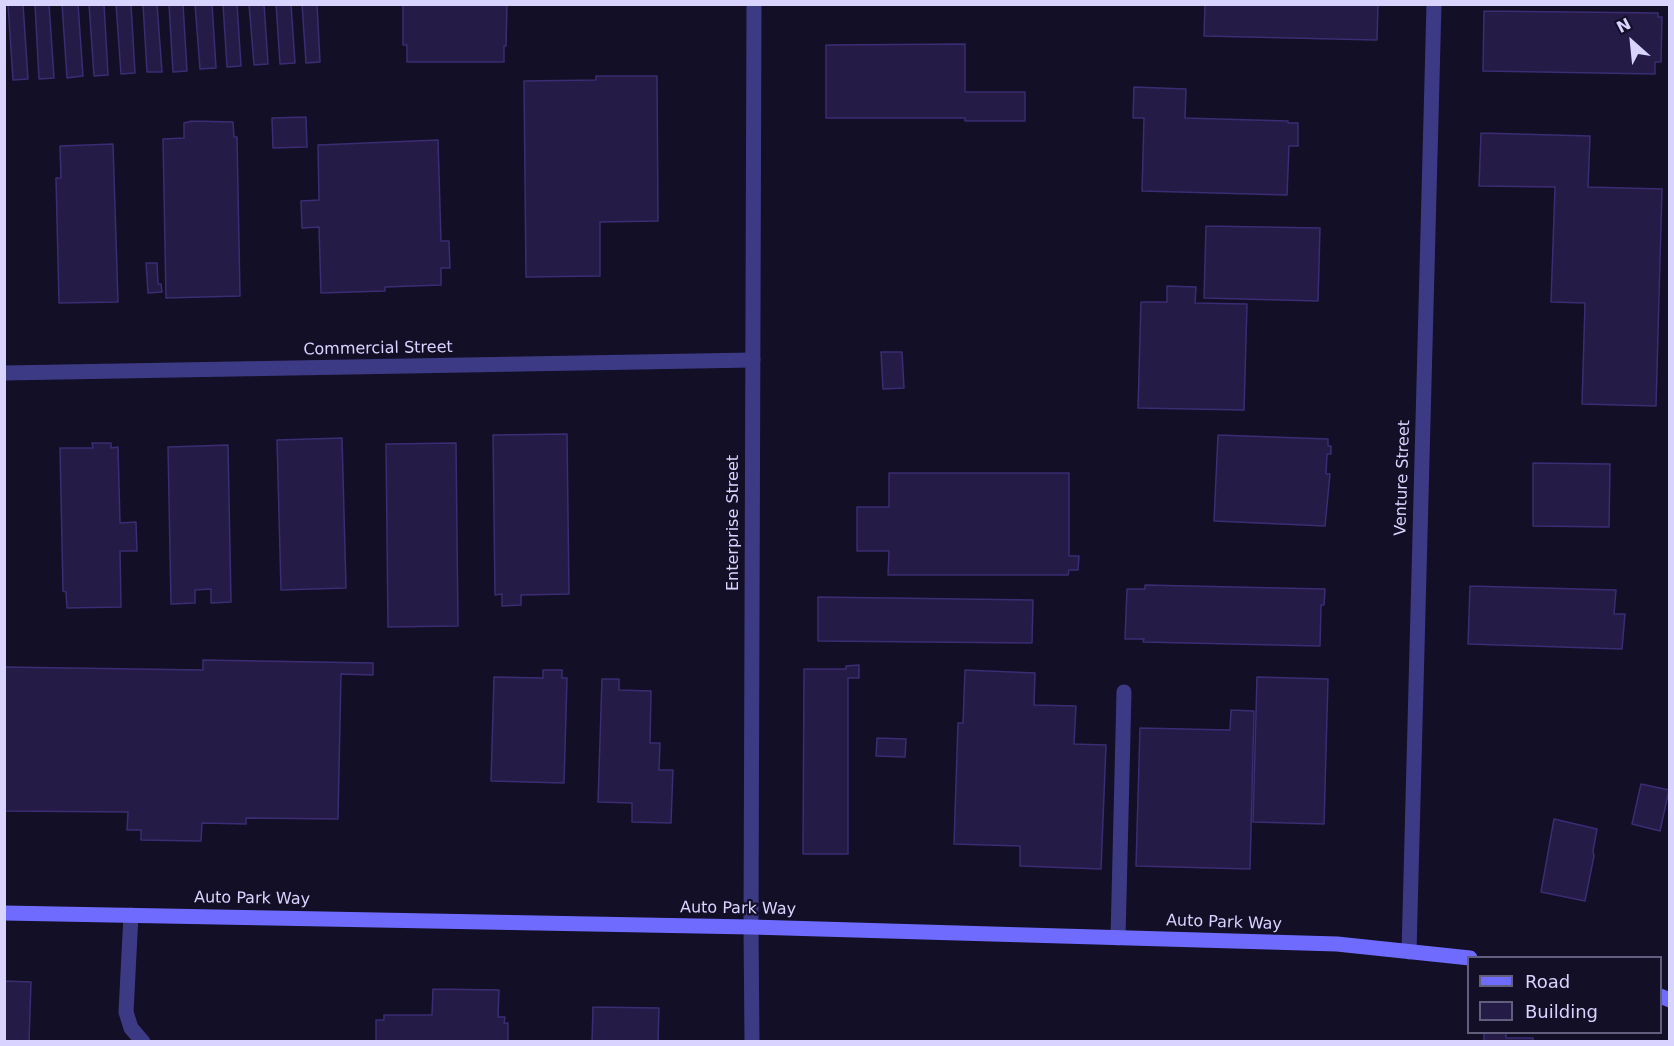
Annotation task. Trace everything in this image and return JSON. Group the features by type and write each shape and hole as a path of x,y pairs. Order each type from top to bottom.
{"main road":[{"name":"Auto Park Way","path":"4,913 752,927 1337,944 1467,957"}],"street":[{"name":"Enterprise Street","path":"752,1041 754,4"},
{"name":"Venture Street","path":"1408,952 1434,4"},
{"name":"Commercial Street","path":"4,373 753,360"},
{"path":"1118,938 1124,692"},
{"path":"130,915 126,1012 130,1028 144,1041"}],"building":[{"path":"8,4 23,4 28,79 13,80"},
{"path":"35,4 49,4 54,78 39,79"},
{"path":"62,4 78,4 83,76 67,78"},
{"path":"89,4 104,4 108,75 94,76"},
{"path":"116,4 131,4 135,73 121,74"},
{"path":"143,4 157,4 162,72 147,72"},
{"path":"169,4 183,4 187,71 173,72"},
{"path":"195,4 212,4 216,68 200,69"},
{"path":"223,4 237,4 241,66 227,67"},
{"path":"249,4 264,4 268,64 254,65"},
{"path":"276,4 291,4 295,63 280,64"},
{"path":"302,4 317,4 320,62 306,63"},
{"path":"403,4 507,4 504,62 407,62 407,45 403,45"},
{"path":"1205,4 1378,4 1377,40 1204,36"},
{"path":"1484,11 1658,13 1658,17 1662,17 1661,62 1655,62 1655,74 1483,71"},
{"path":"965,44 965,92 1025,92 1025,121 965,121 965,118 826,118 826,45"},
{"path":"596,76 657,76 658,221 600,222 600,276 526,277 524,81 596,80"},
{"path":"1134,87 1186,89 1185,118 1298,123 1298,146 1289,146 1287,195 1142,191 1144,118 1133,118"},
{"path":"306,117 307,147 273,148 272,118"},
{"path":"192,121 233,122 234,137 237,137 240,296 166,298 163,139 184,138 184,123"},
{"path":"1481,133 1590,136 1588,187 1662,189 1656,406 1582,404 1585,303 1551,302 1555,187 1479,186"},
{"path":"438,140 441,241 449,241 450,268 441,268 441,285 385,287 385,291 321,293 319,227 302,228 301,201 319,200 318,145"},
{"path":"113,144 118,302 59,303 56,178 61,178 60,146"},
{"path":"1206,226 1320,228 1318,301 1204,298"},
{"path":"146,263 157,263 158,284 161,284 162,292 148,293"},
{"path":"1167,286 1196,287 1195,303 1247,304 1244,410 1138,408 1141,302 1167,302"},
{"path":"881,352 902,352 904,388 883,389"},
{"path":"567,434 569,594 521,595 521,605 502,606 502,594 495,595 493,435"},
{"path":"1218,435 1328,439 1331,454 1327,454 1326,474 1330,474 1325,526 1214,521"},
{"path":"342,438 346,588 281,590 277,440"},
{"path":"92,443 111,443 111,448 118,447 120,523 136,522 137,551 120,551 121,607 67,608 66,592 63,591 60,448 93,448"},
{"path":"456,443 458,626 388,627 386,444"},
{"path":"228,445 231,602 211,603 211,589 195,590 195,603 171,604 168,447"},
{"path":"1533,463 1610,464 1609,527 1533,526"},
{"path":"889,473 1069,473 1069,556 1079,556 1078,570 1069,570 1068,575 888,575 889,551 857,551 857,507 889,507"},
{"path":"1145,585 1325,589 1324,605 1321,605 1320,646 1143,642 1144,639 1125,639 1127,589 1145,589"},
{"path":"1470,586 1616,590 1614,614 1625,614 1622,649 1468,644"},
{"path":"818,597 1033,600 1032,643 818,641"},
{"path":"203,660 373,663 373,675 341,674 338,819 246,818 246,824 202,823 201,841 141,840 141,830 127,830 128,812 4,811 4,667 203,670"},
{"path":"859,665 859,678 848,678 848,854 803,854 804,669 846,669 846,666"},
{"path":"543,670 562,670 562,678 567,678 564,783 491,781 494,677 543,678"},
{"path":"965,670 1035,673 1034,705 1076,706 1074,744 1106,745 1101,869 1020,866 1020,846 954,844 958,723 963,723"},
{"path":"1257,677 1328,679 1324,824 1253,822"},
{"path":"602,679 619,679 619,690 651,691 650,743 660,743 659,770 673,770 671,823 632,822 632,803 598,802"},
{"path":"1231,710 1254,711 1250,869 1136,866 1140,728 1230,730"},
{"path":"877,738 906,739 905,757 876,756"},
{"path":"1641,784 1669,790 1660,831 1632,824"},
{"path":"1554,819 1597,829 1585,901 1541,892"},
{"path":"4,981 31,982 29,1042 4,1042"},
{"path":"433,989 499,990 498,1017 505,1017 504,1023 508,1023 508,1042 376,1042 376,1020 384,1020 384,1015 432,1015"},
{"path":"593,1007 659,1008 658,1042 592,1042"},
{"path":"1484,1034 1506,1034 1506,1038 1533,1038 1533,1042 1484,1042"}]}
